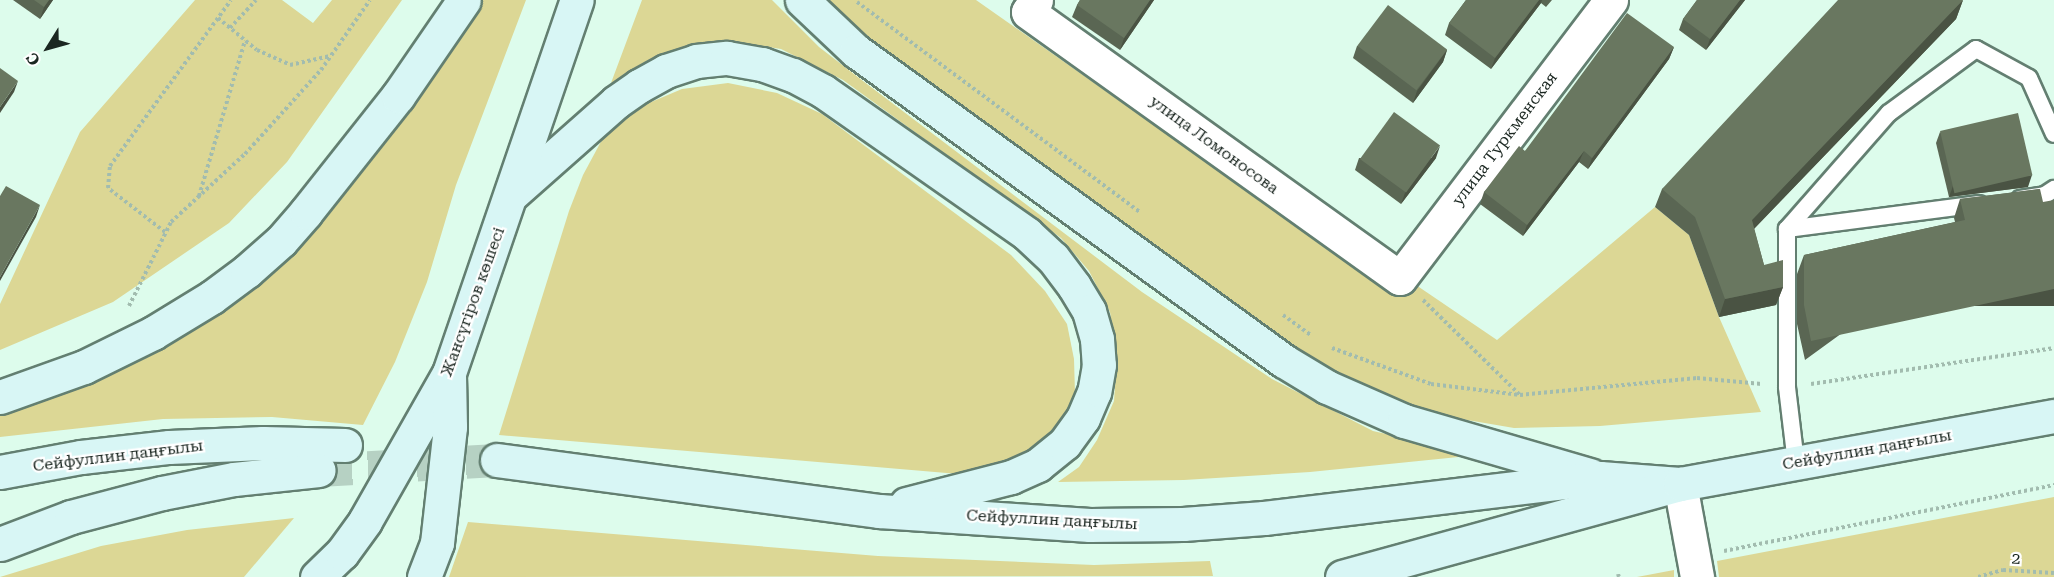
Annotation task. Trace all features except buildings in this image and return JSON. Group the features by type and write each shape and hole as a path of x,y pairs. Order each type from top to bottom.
{"main road":[{"path":"0,397 84,367 153,333 212,297 247,271 281,241 306,212 398,96 464,0"},
{"name":"Жансүгіров көшесі","path":"317,577 342,553 365,521 449,373 577,0"},
{"path":"802,0 856,51 1275,355 1327,387 1404,421 1600,478"},
{"path":"511,195 616,102 639,86 666,71 696,62 727,58 762,64 793,75 824,91 1028,234 1053,258 1089,311 1097,339 1099,365 1094,392 1083,418 1065,443 1038,465 1011,477 879,511"},
{"path":"424,577 437,543 450,427 449,373"},
{"name":"Сейфуллин даңғылы","path":"1342,577 1680,484 2054,416"},
{"name":"Сейфуллин даңғылы","path":"0,472 81,457 169,447 262,443 345,445"},
{"name":"Сейфуллин даңғылы","path":"497,460 879,511 1090,525 1184,524 1264,518 1600,478 1680,484"},
{"path":"0,544 71,517 162,493 234,479 319,470"}],"street":[{"name":"улица Туркменская","path":"1400,278 1611,0"},
{"name":"улица Ломоносова","path":"1025,4 1400,278"},
{"path":"1680,484 1696,567"}],"lane":[{"path":"1796,463 1787,387 1787,229 1888,113 1977,49 2029,78 2054,134"},
{"path":"1787,229 2045,195 2054,189"}],"path":[{"path":"166,232 108,188 110,166 231,0"},
{"path":"230,28 256,0"},
{"path":"129,307 171,222 246,154 331,56 370,0"},
{"path":"854,0 1141,212"},
{"path":"218,18 256,50 290,65 331,56"},
{"path":"199,197 245,41"},
{"path":"1400,278 1520,395"},
{"path":"121,312 138,301"},
{"path":"1282,314 1318,340"},
{"path":"1327,346 1431,384 1520,395 1698,378 1787,387 2054,348"},
{"path":"1696,567 2054,485"},
{"name":"2","path":"1978,577 2003,570 2054,573"}],"shaded area":[{"path":"195,0 282,0 313,23 332,0 402,0 287,162 229,223 113,302 0,350 0,304 80,132"},
{"path":"483,0 526,0 456,185 427,282 395,362 363,425 272,417 163,419 0,437 0,406 320,218 368,161"},
{"path":"642,0 772,0 819,47 863,81 1142,292 1272,379 1373,431 1478,455 1310,472 1184,480 1058,482 1079,467 1097,440 1114,401 1117,357 1110,312 1089,271 1061,238 843,80 781,49 743,43 704,44 667,54 611,83"},
{"path":"817,0 976,0 1396,295 1416,285 1497,340 1655,207 1689,235 1719,317 1761,412 1600,426 1514,428 1438,415 1377,396 1310,363 882,58"},
{"path":"728,83 777,93 822,114 1011,255 1045,291 1067,324 1074,359 1075,394 1058,426 1028,453 970,475 499,435 569,211 583,175 604,136 637,108 682,89"},
{"path":"2054,497 2054,577 1719,577 1717,561"},
{"path":"294,518 244,577 0,577 101,546 187,530"},
{"path":"468,522 878,556 1094,565 1210,561 1213,576 449,577"},
{"path":"1674,570 1674,577 1637,577"}],"tunnel":[{"path":"319,470 497,460"}]}
